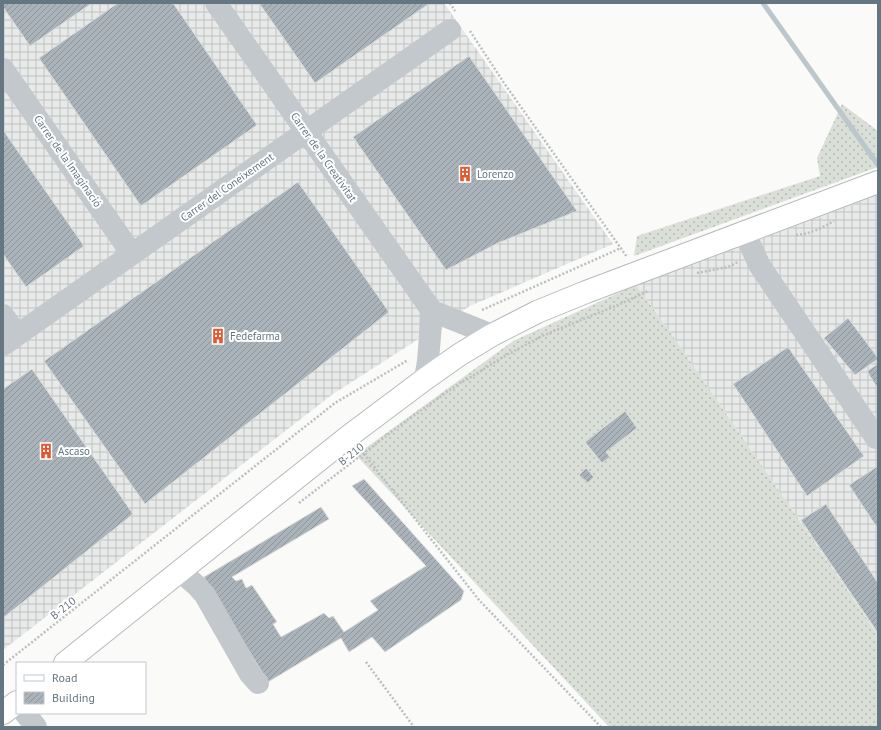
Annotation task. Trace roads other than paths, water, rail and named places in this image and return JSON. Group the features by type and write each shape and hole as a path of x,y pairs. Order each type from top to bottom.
{"main road":[{"name":"B-210","path":"66,662 349,436 425,379 459,355 492,335 537,312 637,272 878,182"},
{"path":"3,713 16,703"}],"street":[{"name":"Carrer de la Creativitat","path":"216,3 432,311"},
{"name":"Carrer del Coneixement","path":"10,340 458,23"},
{"name":"Carrer de la Imaginació","path":"3,69 132,254"},
{"path":"744,232 760,266 876,438"},
{"path":"425,379 432,311 492,335"},
{"path":"3,315 10,340"},
{"path":"180,572 197,586 205,595 250,674 258,683"},
{"path":"26,714 36,727"}],"waterway":[{"path":"763,3 878,165"}],"place":[{"name":"Lorenzo","path":"465,174"},
{"name":"Fedefarma","path":"218,336"},
{"name":"Ascaso","path":"46,451"}]}
